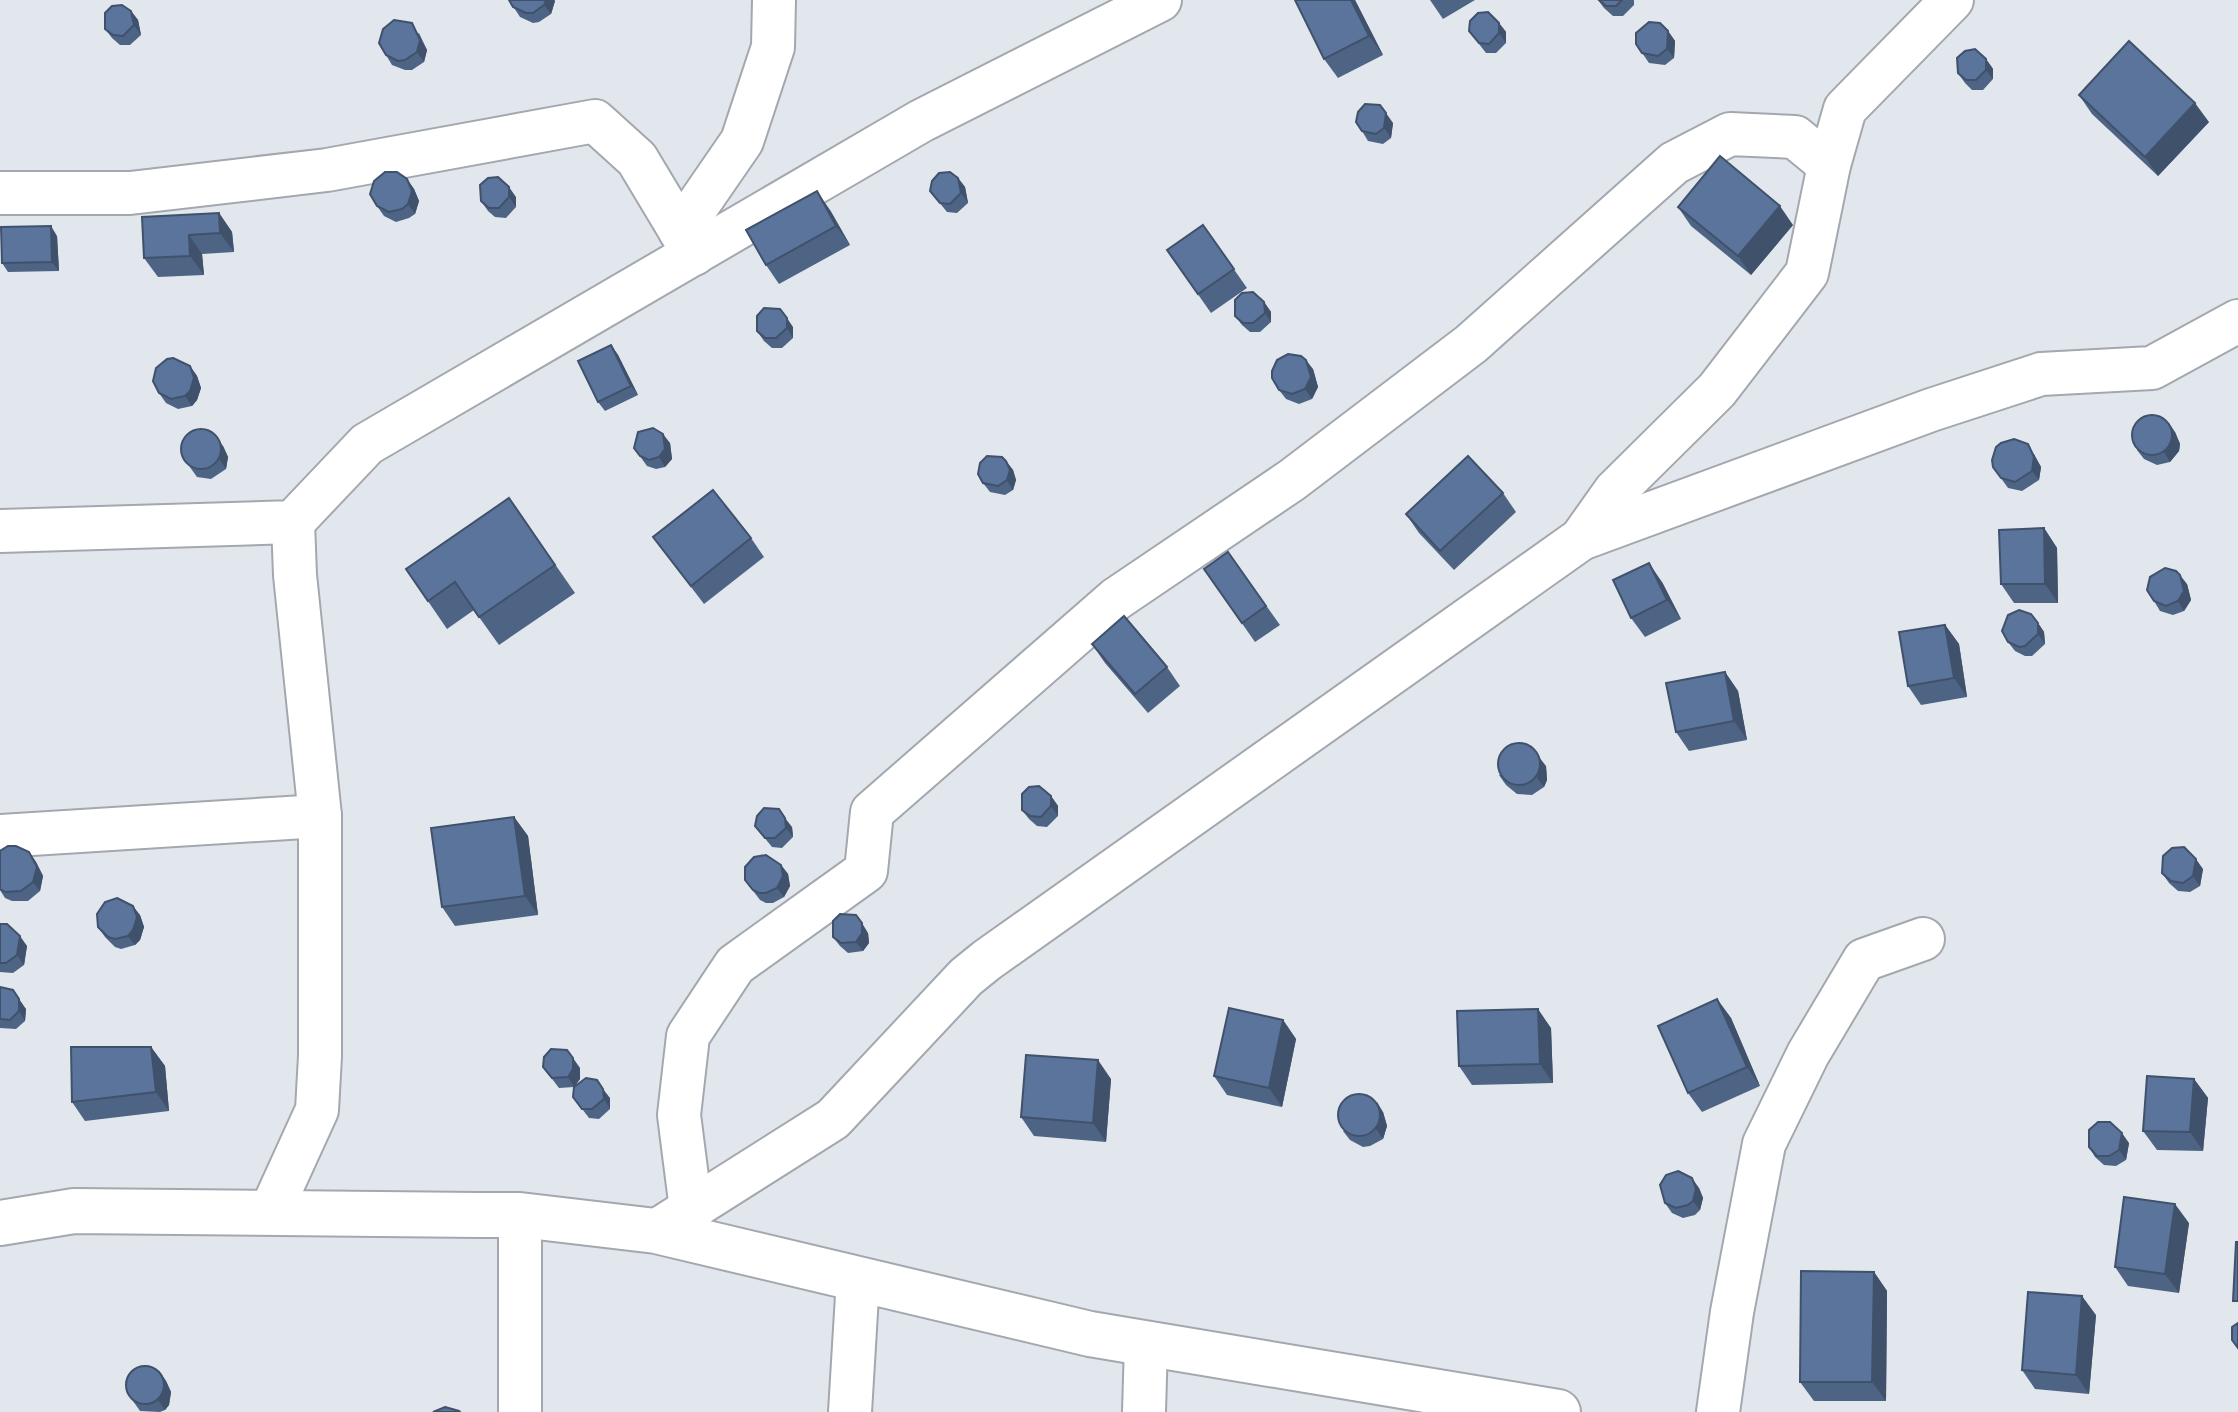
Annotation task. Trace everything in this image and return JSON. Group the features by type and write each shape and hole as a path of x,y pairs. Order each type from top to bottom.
{"main road":[{"path":"0,1223 74,1211 520,1215 674,1220 858,1279 1090,1334 1490,1406 1558,1412"}],"street":[{"path":"687,242 742,141 773,47 774,0"},
{"path":"0,531 293,522 367,444 687,242 1160,0"},
{"path":"1581,539 1615,491 1717,390 1807,273 1829,165 1845,109 1952,0"},
{"path":"0,193 130,193 327,170 595,121 637,159 687,242"},
{"path":"674,1220 679,1115 688,1036 735,965 866,871 872,812 1116,599 1292,480 1471,344 1674,163 1730,134 1795,137 1829,165"},
{"path":"674,1220 833,1119 966,977 987,960 1581,539 1931,410 2041,374 2152,368 2237,323"},
{"path":"270,1213 317,1110 320,1056 320,816 295,575 293,522"},
{"path":"0,836 320,816"},
{"path":"1718,1412 1732,1312 1764,1144 1808,1054 1864,960 1923,939"},
{"path":"520,1215 520,1412"},
{"path":"850,1412 858,1279"},
{"path":"1144,1412 1146,1344"}],"building":[{"path":"509,0 546,0 533,13 526,13 513,7"},
{"path":"1295,0 1351,0 1369,36 1324,59"},
{"path":"1599,0 1622,0 1616,6 1606,6"},
{"path":"122,5 131,11 134,25 123,36 113,35 105,29 105,13 112,6"},
{"path":"1488,12 1499,23 1499,33 1489,44 1479,43 1469,31 1470,21 1478,13"},
{"path":"394,20 412,23 420,40 417,52 405,60 398,61 386,55 379,43 383,29"},
{"path":"1649,22 1660,23 1668,31 1667,49 1658,56 1642,53 1636,44 1636,33"},
{"path":"2129,41 2195,103 2145,157 2079,95"},
{"path":"1975,49 1986,59 1986,70 1976,80 1966,80 1958,73 1957,58 1965,51"},
{"path":"1365,104 1380,105 1386,113 1384,128 1376,134 1362,131 1356,122 1358,112"},
{"path":"1720,156 1780,206 1738,256 1678,207"},
{"path":"385,172 397,172 407,179 412,191 408,204 402,209 389,212 377,206 370,194 374,181"},
{"path":"950,172 958,178 961,193 950,204 940,203 930,191 932,181 939,173"},
{"path":"498,177 509,187 509,197 499,208 489,208 481,201 480,185 488,178"},
{"path":"817,191 836,226 766,265 746,230"},
{"path":"219,213 220,233 189,235 190,256 144,258 142,217"},
{"path":"1203,225 1234,269 1198,294 1167,250"},
{"path":"51,226 52,262 2,263 1,227"},
{"path":"1253,292 1264,302 1265,313 1253,323 1243,323 1235,316 1235,300 1242,293"},
{"path":"764,308 780,309 787,318 787,328 776,338 765,338 757,331 757,316"},
{"path":"611,345 631,386 598,402 578,361"},
{"path":"1288,354 1306,360 1311,377 1305,389 1292,394 1279,390 1272,378 1277,360"},
{"path":"173,358 190,366 194,378 185,396 171,399 159,393 153,381 156,368"},
{"path":"2152,415 2166,421 2172,435 2166,449 2152,455 2138,449 2132,435 2138,421"},
{"path":"653,428 663,434 665,449 659,457 649,460 640,456 634,448 638,432"},
{"path":"201,429 215,435 221,449 215,463 201,469 187,463 181,449 187,435"},
{"path":"2014,439 2028,444 2034,457 2032,471 2015,482 2001,478 1992,460 1996,447"},
{"path":"987,456 1002,457 1010,470 1007,480 998,486 983,483 978,474 980,463"},
{"path":"1468,456 1503,493 1440,551 1406,514"},
{"path":"713,490 751,538 691,586 653,537"},
{"path":"509,498 555,565 479,617 455,582 428,601 406,569"},
{"path":"2044,528 2045,584 2001,584 1999,530"},
{"path":"1228,552 1266,606 1242,623 1204,569"},
{"path":"1649,563 1667,600 1631,618 1613,580"},
{"path":"2165,568 2180,575 2184,591 2178,601 2166,606 2154,601 2147,590 2150,577"},
{"path":"2019,610 2031,614 2038,623 2038,634 2025,646 2019,647 2008,642 2002,631 2008,615"},
{"path":"1124,616 1167,667 1135,694 1092,644"},
{"path":"1945,625 1954,678 1908,686 1899,632"},
{"path":"1725,672 1734,721 1676,732 1666,683"},
{"path":"1519,743 1534,749 1540,764 1534,779 1519,785 1504,779 1498,764 1504,749"},
{"path":"1039,786 1051,796 1051,806 1041,817 1030,816 1022,810 1022,794 1029,787"},
{"path":"764,808 779,809 785,818 786,828 775,838 765,838 755,826 757,816"},
{"path":"514,817 525,896 442,907 431,828"},
{"path":"8,846 29,852 37,867 33,882 21,891 5,892 0,889 0,851"},
{"path":"2184,847 2196,859 2193,876 2183,883 2171,881 2162,873 2163,856 2172,848"},
{"path":"766,855 781,865 783,876 777,888 759,893 745,880 745,867 754,857"},
{"path":"117,898 133,906 137,917 128,936 115,939 108,937 98,927 97,914 105,902"},
{"path":"840,914 856,915 862,923 862,933 856,942 841,943 833,937 833,921"},
{"path":"0,924 7,924 20,936 17,955 6,963 0,963"},
{"path":"0,987 13,990 19,999 19,1011 10,1020 0,1019"},
{"path":"1717,999 1747,1067 1688,1093 1658,1026"},
{"path":"1229,1008 1283,1020 1269,1088 1214,1076"},
{"path":"1538,1009 1540,1064 1459,1066 1457,1011"},
{"path":"71,1047 151,1047 156,1092 72,1102"},
{"path":"551,1049 567,1050 573,1058 573,1069 568,1077 552,1078 543,1067 544,1057"},
{"path":"1026,1055 1098,1060 1093,1123 1021,1117"},
{"path":"2147,1076 2194,1079 2190,1132 2143,1131"},
{"path":"586,1078 597,1080 603,1089 604,1099 592,1109 582,1109 573,1097 574,1087"},
{"path":"1359,1094 1374,1100 1380,1115 1374,1130 1359,1136 1344,1130 1338,1115 1344,1100"},
{"path":"2098,1122 2110,1122 2122,1133 2119,1150 2109,1156 2097,1156 2089,1147 2089,1130"},
{"path":"1678,1171 1692,1178 1696,1189 1693,1201 1676,1208 1665,1203 1660,1185 1666,1175"},
{"path":"2124,1197 2175,1204 2165,1274 2115,1267"},
{"path":"2236,1242 2238,1301 2233,1301"},
{"path":"1801,1271 1874,1272 1872,1382 1800,1382"},
{"path":"2028,1292 2082,1296 2076,1375 2022,1370"},
{"path":"2238,1323 2238,1348 2232,1340 2232,1327"},
{"path":"145,1366 159,1371 164,1385 159,1399 145,1404 131,1399 126,1385 131,1371"},
{"path":"445,1407 459,1411 460,1412 433,1412"}]}
